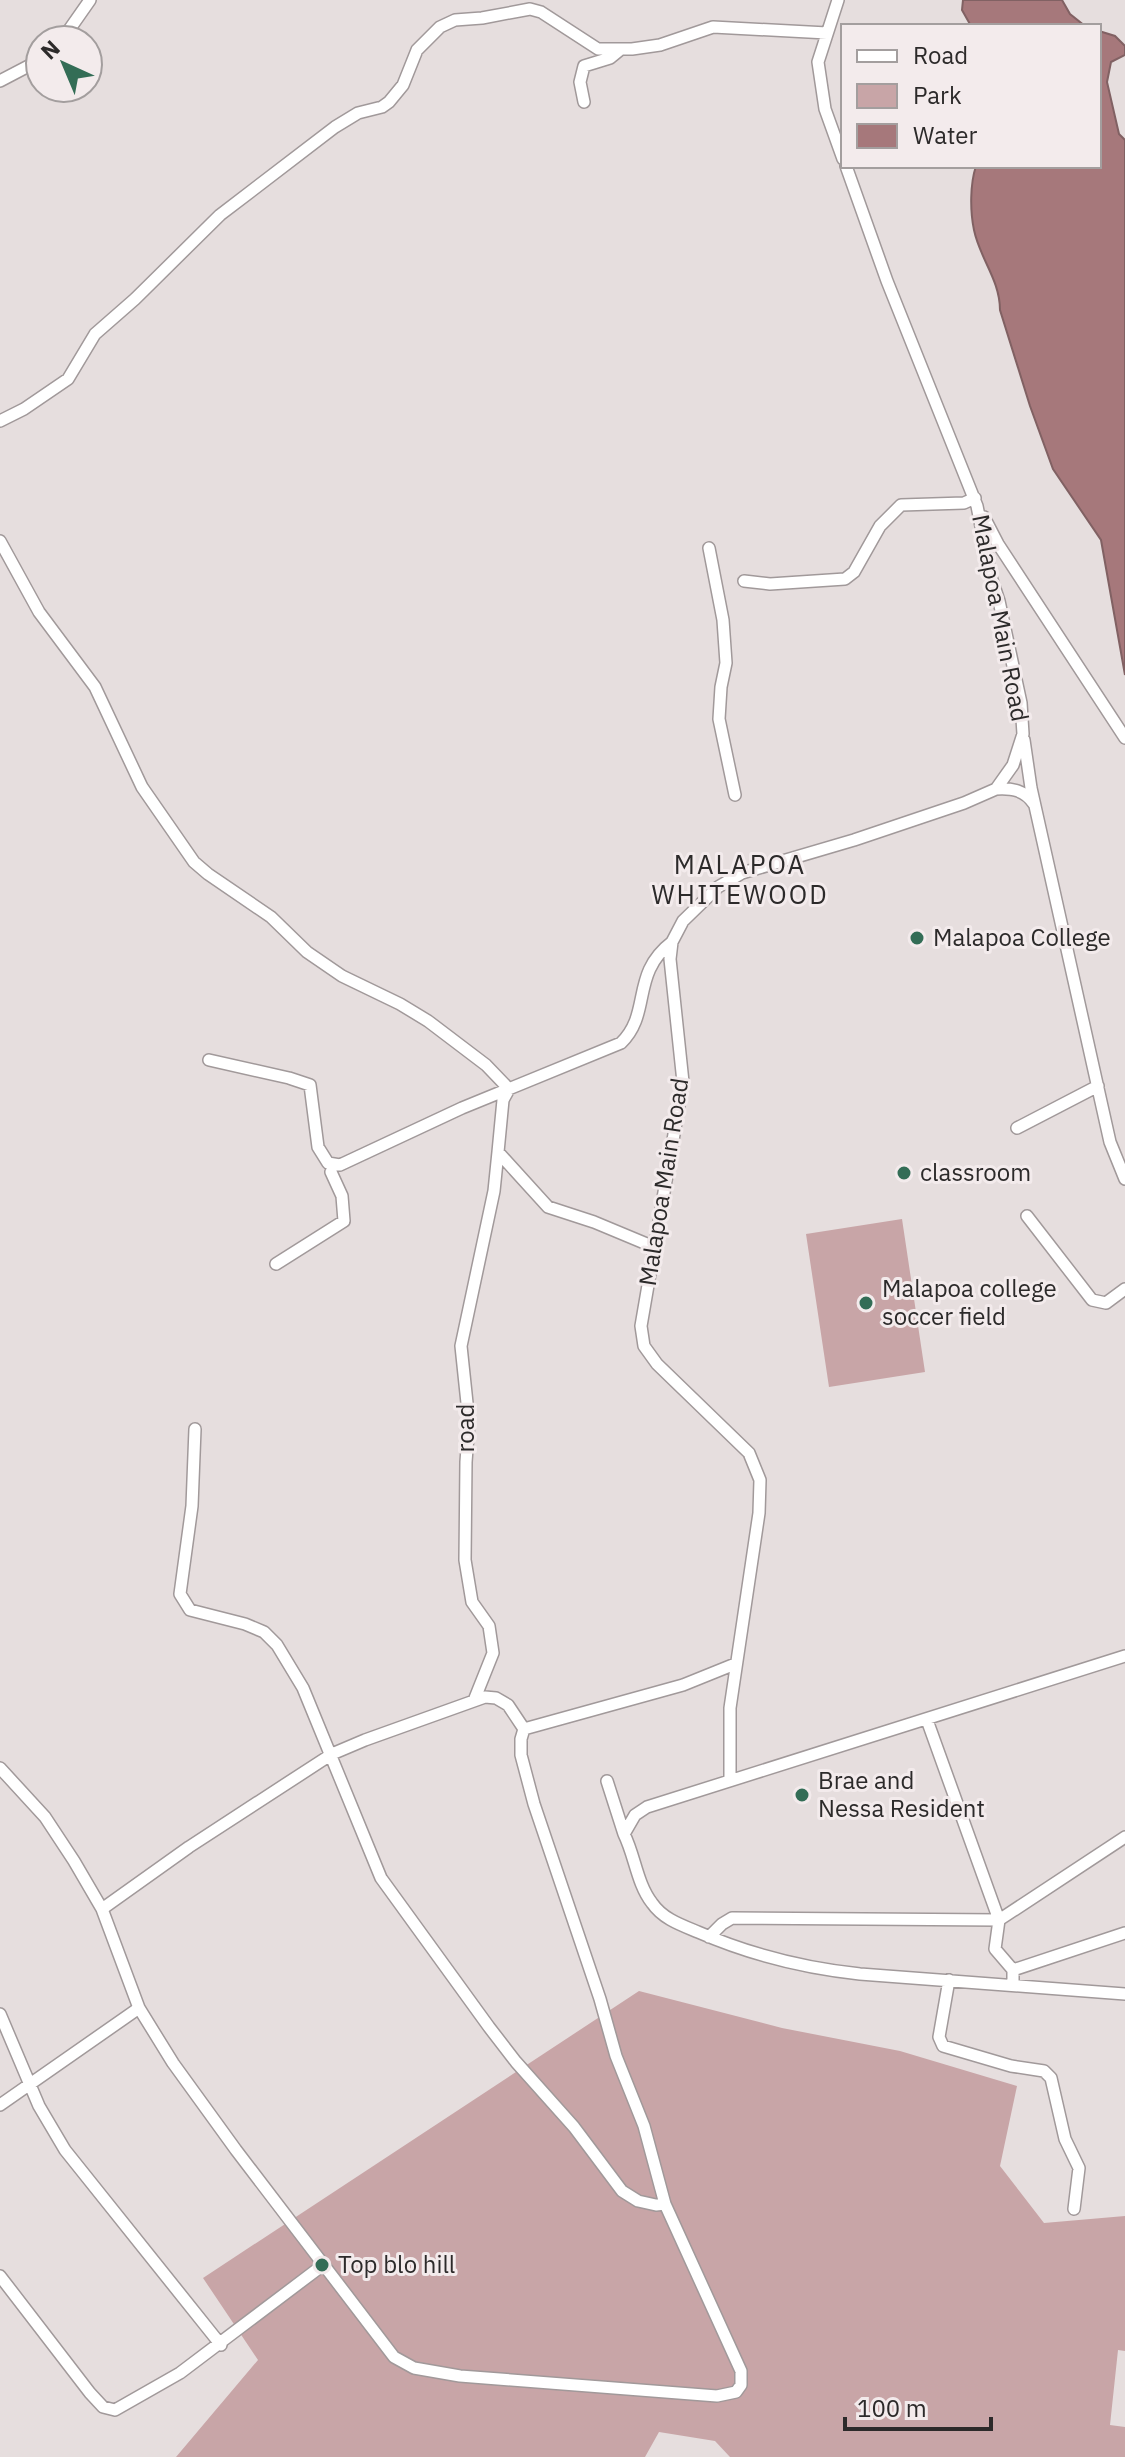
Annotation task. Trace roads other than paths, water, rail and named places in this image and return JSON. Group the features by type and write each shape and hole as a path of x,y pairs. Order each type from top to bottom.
{"street":[{"path":"73,24 90,0"},
{"path":"519,0 598,49 660,45 713,27 827,33"},
{"path":"838,0 818,62 825,109 841,153"},
{"path":"0,421 34,403 68,379 95,334 220,215 335,127 358,113 389,102 403,85 417,50 440,27 455,20 530,9"},
{"path":"584,102 580,82 584,66 610,58 622,48"},
{"path":"0,81 24,68"},
{"name":"Malapoa Main Road","path":"847,168 887,281 976,502 1019,690 1023,734 1013,765 996,789"},
{"path":"744,581 770,584 845,579 854,572 880,526 901,505 976,502 1006,556 1125,738"},
{"path":"0,541 39,612 95,687 142,787 194,862 271,917 307,952 342,976 428,1021 486,1065 509,1089"},
{"path":"709,548 726,649 719,719 735,795"},
{"path":"1023,734 1031,788 1110,1142 1125,1179"},
{"path":"209,1060 310,1085 318,1147 323,1159 340,1165 441,1118 621,1043 637,1017 648,969 672,942 689,912 718,887 742,873 854,840 996,789 1012,788 1022,792 1038,809"},
{"name":"Malapoa Main Road","path":"672,942 670,968 683,1082 641,1326 644,1346 649,1355 749,1453 760,1480 759,1513 729,1718 730,1780"},
{"path":"1017,1128 1098,1086"},
{"name":"road","path":"475,1698 493,1653 489,1626 472,1602 465,1560 469,1422 461,1346 494,1191 503,1100 509,1089"},
{"path":"498,1152 548,1207 654,1247"},
{"path":"276,1264 344,1221 342,1196 331,1172"},
{"path":"1027,1216 1092,1300 1106,1303 1125,1289"},
{"path":"195,1429 192,1506 180,1594 184,1604 199,1613 264,1632 277,1645 297,1677 332,1754 381,1878 489,2027 574,2127 622,2191 651,2205 665,2204"},
{"path":"624,1834 639,1811 1125,1656"},
{"path":"524,1729 551,1719 683,1685 735,1664"},
{"path":"102,1909 189,1847 332,1754 475,1698 496,1698 508,1705 524,1729"},
{"path":"927,1720 999,1920 995,1949 1013,1970 1013,1985"},
{"path":"0,1768 45,1817 102,1909 139,2008 173,2063 394,2357 414,2368 460,2376 717,2396 736,2392 741,2385 741,2371 665,2204 644,2126 616,2056 600,1999 534,1804 521,1755 524,1729"},
{"path":"607,1781 650,1902 668,1918 709,1937 760,1956 816,1969 1125,1994"},
{"path":"709,1937 732,1918 999,1920 1125,1837"},
{"path":"1013,1970 1125,1933"},
{"path":"949,1980 939,2037 943,2046 1011,2066 1044,2071 1051,2078 1062,2128 1079,2168 1074,2209"},
{"path":"0,2105 139,2008"},
{"path":"0,2014 39,2106 65,2150 221,2345"},
{"path":"0,2276 103,2407 115,2410 180,2373 221,2345 323,2265"}],"water":[{"path":"963,0 1062,0 1070,14 1082,24 970,24 962,10"},
{"path":"1101,32 1115,36 1125,46 1125,55 1111,62 1107,82 1119,134 1125,140 1125,675 1101,540 1053,469 1030,406 1000,310 997,289 977,241 971,206 976,168 1101,168"}],"place":[{"name":"Malapoa College","path":"917,938"},
{"name":"classroom","path":"904,1173"},
{"name":"Malapoa college soccer field","path":"866,1303"},
{"name":"Brae and Nessa Resident","path":"802,1795"},
{"name":"Top blo hill","path":"322,2265"}],"district":[{"name":"MALAPOA WHITEWOOD","path":"740,880"}]}
